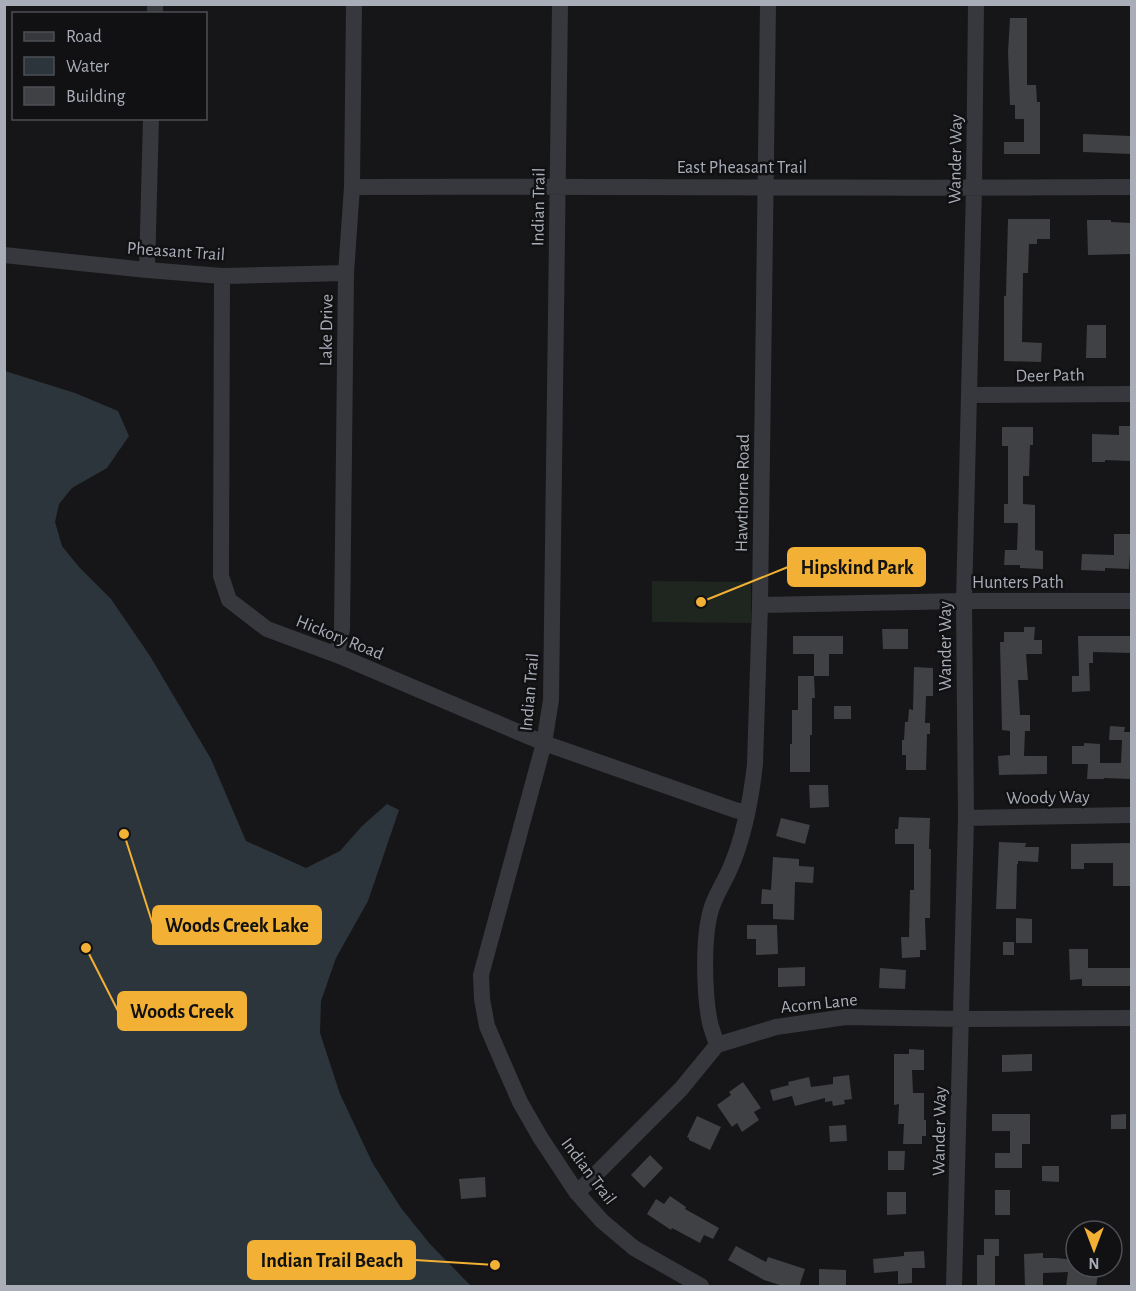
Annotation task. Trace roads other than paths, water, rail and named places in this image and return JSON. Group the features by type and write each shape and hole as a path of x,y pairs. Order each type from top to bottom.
{"street":[{"name":"Lake Drive","path":"336,655 342,629 346,273 352,187 354,4"},
{"name":"Indian Trail","path":"560,4 551,700 544,743 481,975 482,999 487,1026 520,1102 540,1137 578,1193 602,1221 634,1248 701,1287"},
{"name":"Hawthorne Road","path":"717,1045 710,1022 706,978 706,934 712,905 730,870 740,841 756,764 768,4"},
{"name":"Wander Way","path":"954,1287 966,818 964,601 970,395 976,4"},
{"path":"147,270 151,120"},
{"name":"East Pheasant Trail","path":"352,187 1131,186"},
{"name":"Pheasant Trail","path":"4,255 222,276 346,273"},
{"name":"Hickory Road","path":"222,276 221,576 230,600 267,629 336,655 544,743 747,813"},
{"name":"Deer Path","path":"970,395 1131,394"},
{"name":"Hunters Path","path":"760,605 964,601 1131,601"},
{"name":"Woody Way","path":"966,818 1131,815"},
{"name":"Acorn Lane","path":"717,1045 776,1027 846,1017 1131,1018"},
{"path":"578,1193 681,1089 717,1045"}],"water":[{"path":"5,371 75,393 118,411 129,436 107,468 72,488 59,504 55,522 62,546 111,599 150,656 211,759 246,841 306,868 340,851 362,826 387,804 399,810 368,901 336,958 321,1001 320,1033 340,1094 373,1164 401,1208 430,1244 471,1286 5,1286"}],"place":[{"name":"Hipskind Park","path":"701,602"},
{"name":"Woods Creek Lake","path":"124,834"},
{"name":"Woods Creek","path":"86,948"},
{"name":"Indian Trail Beach","path":"495,1265"}]}
